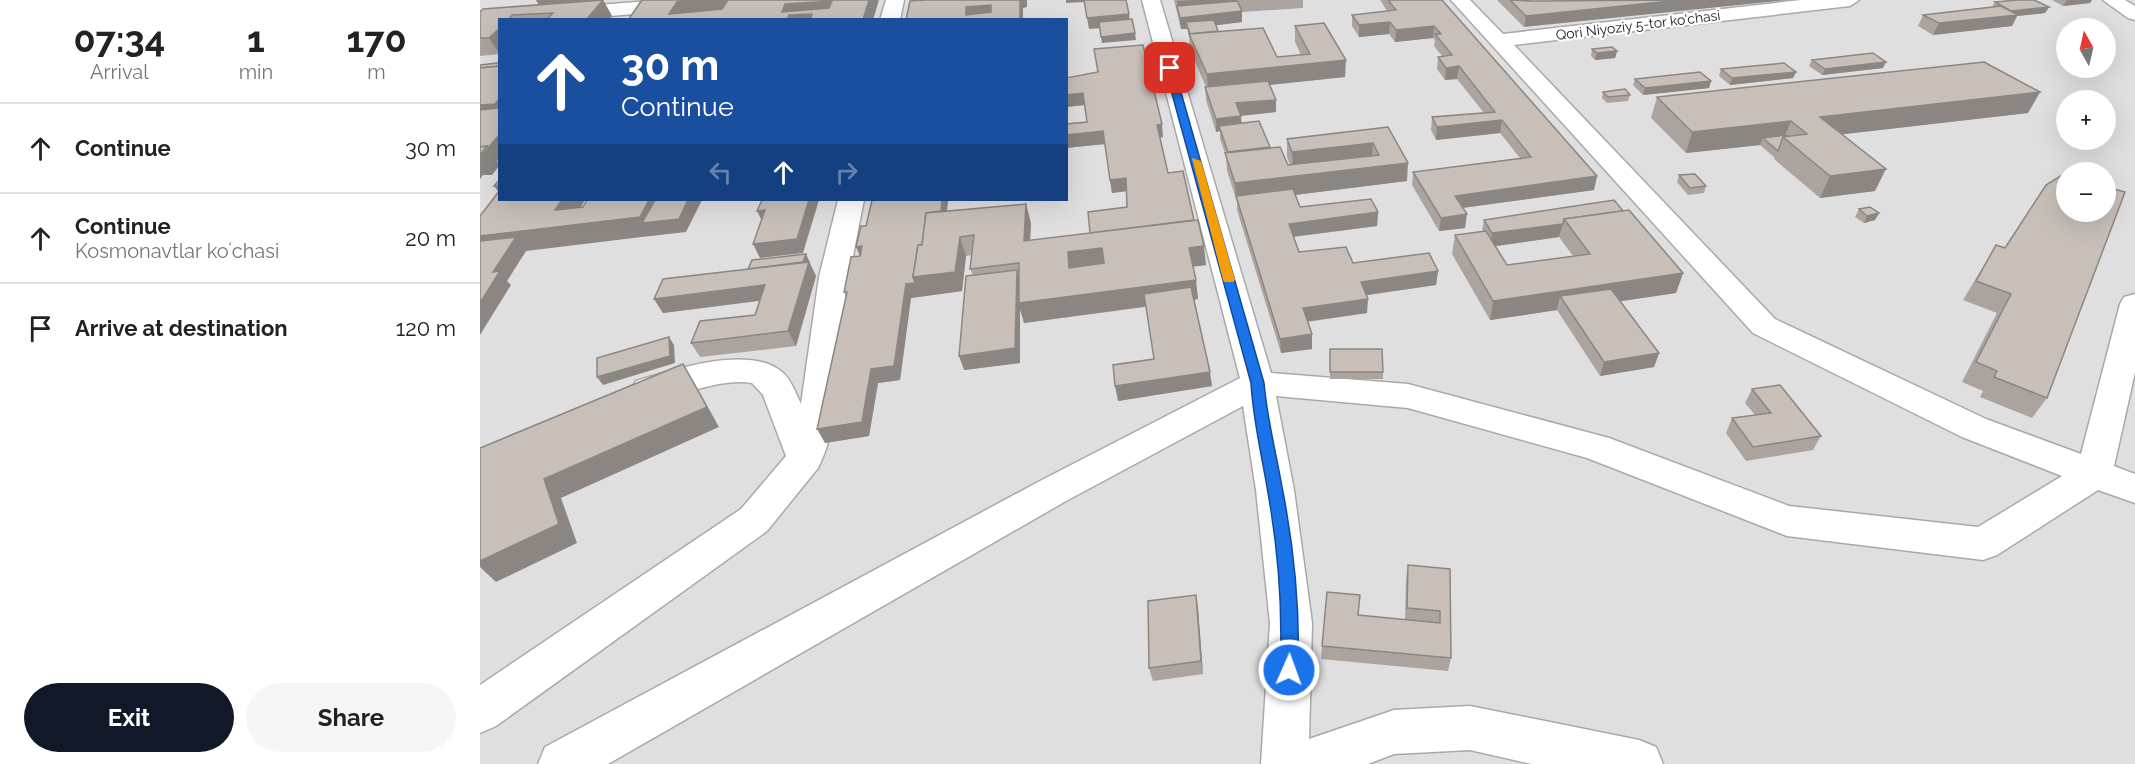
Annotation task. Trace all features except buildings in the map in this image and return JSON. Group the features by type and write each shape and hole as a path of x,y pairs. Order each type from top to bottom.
{"street":[{"path":"525,18 639,13 735,0"},
{"path":"890,18 895,0"},
{"path":"1151,0 1259,398 1275,490 1291,623 1285,764"},
{"path":"1460,0 1764,326 1974,428 2135,489"},
{"name":"Qori Niyoziy 5-tor ko'chasi","path":"1499,41 1850,0"},
{"path":"2112,0 2135,14"},
{"path":"480,20 498,19"},
{"path":"480,711 754,520 805,458 817,415 823,349 851,201"},
{"path":"562,764 1053,491 1259,398 1408,396 1596,447 1787,521 1983,544 2094,474 2135,304"},
{"path":"614,399 701,375 754,370 772,381 805,458"},
{"path":"1305,764 1394,732 1470,728 1639,764"}],"shaded area":[{"path":"480,0 2135,0 2135,764 480,764"}],"slow traffic":[{"path":"1196,161 1229,280"}],"route":[{"path":"1170,68 1258,383 1260,412 1275,490 1291,623 1289,670"}]}
